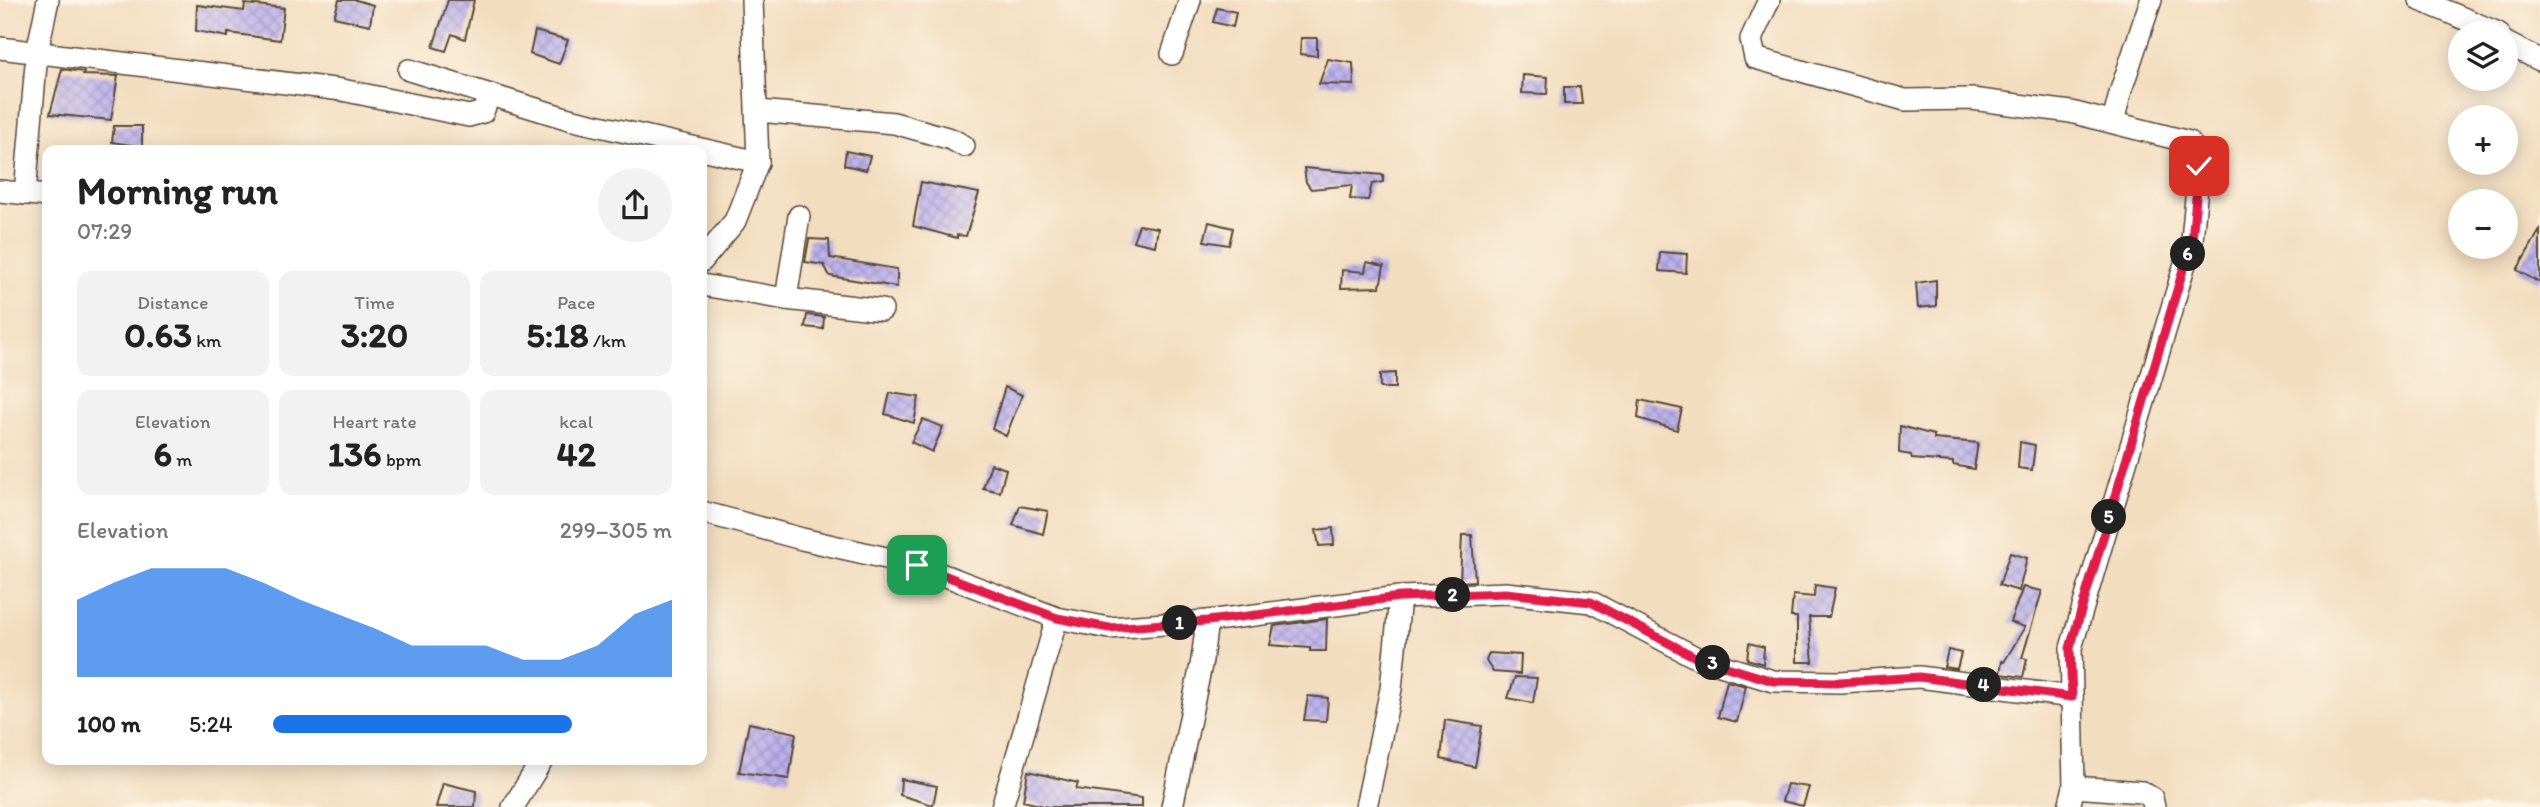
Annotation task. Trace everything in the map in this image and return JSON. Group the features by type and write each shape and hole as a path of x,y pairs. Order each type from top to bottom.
{"street":[{"path":"24,194 37,52 48,0"},
{"path":"707,255 735,221 758,162 752,0"},
{"path":"1172,54 1190,0"},
{"path":"1769,0 1751,38 1755,58 1905,100 1972,99 2071,112 2189,142 2197,152 2199,166 2192,240 2070,648 2072,797 2142,792 2152,798 2154,807"},
{"path":"2113,122 2151,0"},
{"path":"2423,2 2462,21"},
{"path":"2423,2 2469,21"},
{"path":"2518,42 2540,52"},
{"path":"0,48 342,90 469,116 483,112 488,96"},
{"path":"2518,49 2540,60"},
{"path":"409,70 569,120 682,145"},
{"path":"758,111 894,123 951,139 964,146"},
{"path":"707,151 758,162"},
{"path":"0,191 42,196"},
{"path":"786,299 799,216"},
{"path":"707,286 786,299 882,310"},
{"path":"707,513 802,539 917,565 1057,618 1109,628 1207,621 1400,597 1506,593 1591,602 1697,658 1773,681 1840,682 1919,677 2072,697"},
{"path":"1366,807 1391,689 1400,597"},
{"path":"1002,807 1057,618"},
{"path":"1172,807 1200,673 1207,621"},
{"path":"513,807 539,765"}],"building":[{"path":"339,0 356,0 373,5 370,25 334,17"},
{"path":"448,0 474,0 465,39 452,34 446,51 433,47"},
{"path":"245,4 284,8 280,40 228,33 228,37 196,31 197,5 244,11"},
{"path":"1217,8 1236,12 1233,27 1213,22"},
{"path":"535,31 568,40 559,64 530,54"},
{"path":"1301,38 1317,38 1317,56 1300,54"},
{"path":"1328,59 1353,63 1354,85 1319,84"},
{"path":"62,69 84,72 83,75 118,76 111,120 50,114"},
{"path":"1523,75 1548,77 1547,94 1522,93"},
{"path":"1564,87 1580,87 1582,104 1564,104"},
{"path":"114,126 142,126 142,145 112,142"},
{"path":"846,151 870,156 866,170 844,165"},
{"path":"1304,168 1383,175 1383,182 1372,184 1368,200 1350,199 1352,185 1311,189 1306,182"},
{"path":"921,182 979,193 966,236 957,235 957,238 913,226"},
{"path":"1209,222 1233,228 1229,245 1204,241"},
{"path":"1139,225 1158,228 1155,246 1133,241"},
{"path":"2540,230 2540,283 2517,270"},
{"path":"809,239 829,240 830,258 897,269 897,287 830,276 824,265 805,262"},
{"path":"1660,252 1687,254 1686,273 1659,271"},
{"path":"1367,262 1384,266 1380,287 1341,288 1342,270 1365,272"},
{"path":"1936,280 1936,306 1918,308 1916,283"},
{"path":"807,315 824,317 823,329 805,327"},
{"path":"1395,373 1395,388 1380,388 1380,374"},
{"path":"1005,387 1022,395 1006,436 992,429"},
{"path":"890,393 919,397 914,423 885,414"},
{"path":"1640,400 1682,409 1677,430 1638,418"},
{"path":"923,419 943,427 932,452 911,442"},
{"path":"1900,426 1934,435 1934,439 1978,443 1974,469 1953,465 1953,462 1912,459 1911,455 1899,453"},
{"path":"2020,442 2035,445 2032,470 2018,468"},
{"path":"991,464 1006,469 1000,492 983,488"},
{"path":"1020,506 1048,511 1043,534 1013,525"},
{"path":"1333,528 1334,545 1319,546 1316,530"},
{"path":"1462,535 1472,535 1475,581 1460,582"},
{"path":"2010,553 2027,558 2019,591 1999,585"},
{"path":"1815,585 1835,588 1829,617 1809,617 1813,662 1797,662 1797,617 1791,617 1793,595 1814,597"},
{"path":"2023,587 2042,591 2022,658 2027,659 2023,677 2000,674 2002,661 2004,662 2025,627 2010,622"},
{"path":"1327,619 1326,651 1270,645 1274,626"},
{"path":"1749,643 1764,647 1763,664 1747,659"},
{"path":"1948,650 1961,653 1957,669 1944,667"},
{"path":"1489,653 1521,655 1520,674 1493,672 1486,661"},
{"path":"1515,677 1537,678 1533,703 1508,698"},
{"path":"1727,681 1746,686 1737,722 1718,717"},
{"path":"1308,696 1328,698 1326,721 1304,720"},
{"path":"1445,720 1482,726 1475,767 1441,759"},
{"path":"749,723 796,733 789,779 739,772"},
{"path":"1028,771 1078,783 1076,789 1142,798 1142,807 1048,807 1023,801"},
{"path":"901,779 937,786 933,805 900,795"},
{"path":"443,783 476,791 475,807 436,807"},
{"path":"1787,784 1809,787 1803,806 1782,801"}],"route":[{"path":"917,565 1057,618 1109,628 1207,621 1400,597 1506,593 1591,602 1697,658 1773,681 1840,682 1919,677 2072,697 2070,648 2192,240 2199,166"}]}
